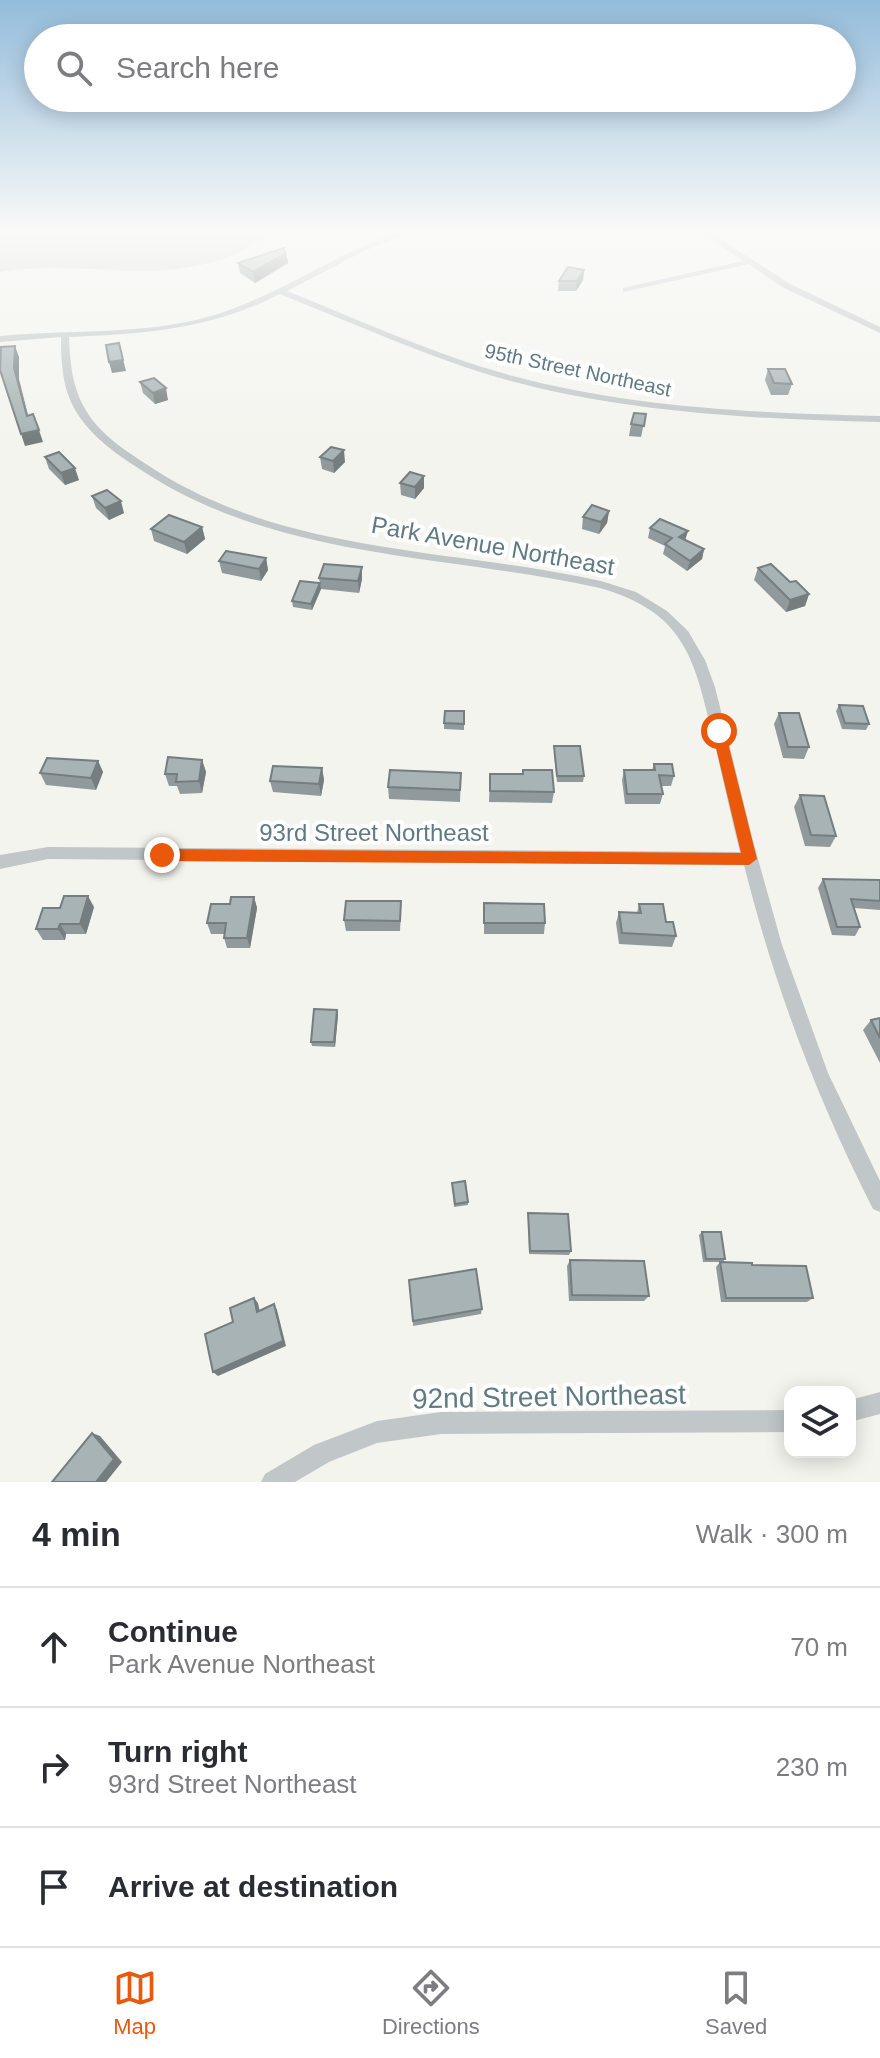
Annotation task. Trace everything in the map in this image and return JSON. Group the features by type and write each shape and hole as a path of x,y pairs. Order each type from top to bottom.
{"street":[{"path":"0,339 177,327 225,315 262,300"},
{"name":"95th Street Northeast","path":"304,300 459,362 589,394 732,415 880,419"},
{"path":"812,300 880,330"},
{"name":"Park Avenue Northeast","path":"65,335 69,379 82,412 110,444 192,497 240,516 312,535 597,584 637,597 661,612 692,644 700,663 749,859 796,1015 829,1097 880,1202"},
{"name":"93rd Street Northeast","path":"0,862 48,853 749,859"},
{"path":"856,1409 880,1403"},
{"name":"92nd Street Northeast","path":"273,1482 322,1453 377,1432 441,1423 784,1421"}],"building":[{"path":"119,343 123,360 109,362 106,345"},
{"path":"15,346 14,368 27,416 33,414 39,430 21,434 0,370 1,347"},
{"path":"768,369 785,369 792,384 774,383"},
{"path":"154,378 166,388 153,393 140,382"},
{"path":"634,413 646,414 644,426 631,424"},
{"path":"331,447 344,450 333,461 320,457"},
{"path":"59,452 75,468 61,473 45,457"},
{"path":"410,472 424,476 415,487 400,483"},
{"path":"107,490 121,501 105,508 92,496"},
{"path":"592,505 609,511 601,522 583,517"},
{"path":"169,515 202,527 184,542 151,529"},
{"path":"660,519 688,531 679,537 704,549 690,561 665,544 672,538 650,528"},
{"path":"226,551 266,558 259,569 219,561"},
{"path":"324,564 362,567 358,581 319,578"},
{"path":"771,564 809,594 790,600 758,568"},
{"path":"300,581 320,583 311,604 292,601"},
{"path":"839,705 863,706 869,724 845,723"},
{"path":"445,711 464,711 464,724 444,723"},
{"path":"779,713 799,713 809,747 788,747"},
{"path":"554,746 580,746 584,776 557,776"},
{"path":"168,757 202,760 199,781 176,782 177,774 165,774"},
{"path":"47,758 98,761 91,778 40,773"},
{"path":"654,764 672,764 674,776 659,775 663,794 627,794 624,770 655,770"},
{"path":"273,766 322,768 319,784 270,781"},
{"path":"390,770 461,773 460,790 388,787"},
{"path":"523,770 552,770 554,792 490,791 490,774 523,774"},
{"path":"800,795 824,796 836,836 811,835"},
{"path":"823,879 880,880 880,901 851,899 860,927 837,927"},
{"path":"64,896 88,896 80,924 60,924 58,929 36,929 43,908 60,908"},
{"path":"231,897 254,897 247,938 224,938 226,923 207,923 211,904 230,904"},
{"path":"346,901 401,901 400,921 344,920"},
{"path":"484,903 544,904 545,923 484,923"},
{"path":"639,904 663,904 666,922 673,922 676,936 622,933 619,912 641,913"},
{"path":"314,1009 337,1010 334,1042 311,1042"},
{"path":"880,1018 880,1038 871,1020"},
{"path":"465,1181 468,1202 455,1204 452,1183"},
{"path":"528,1213 568,1214 571,1251 530,1251"},
{"path":"702,1232 721,1232 725,1259 706,1259"},
{"path":"570,1260 644,1261 649,1296 572,1295"},
{"path":"720,1262 806,1266 813,1298 726,1298"},
{"path":"476,1269 482,1309 413,1321 409,1280"},
{"path":"254,1298 257,1312 274,1304 283,1341 213,1372 205,1334 233,1322 230,1308"},
{"path":"92,1433 114,1459 96,1482 52,1482"}],"route":[{"path":"162,855 749,859 719,731"}]}
